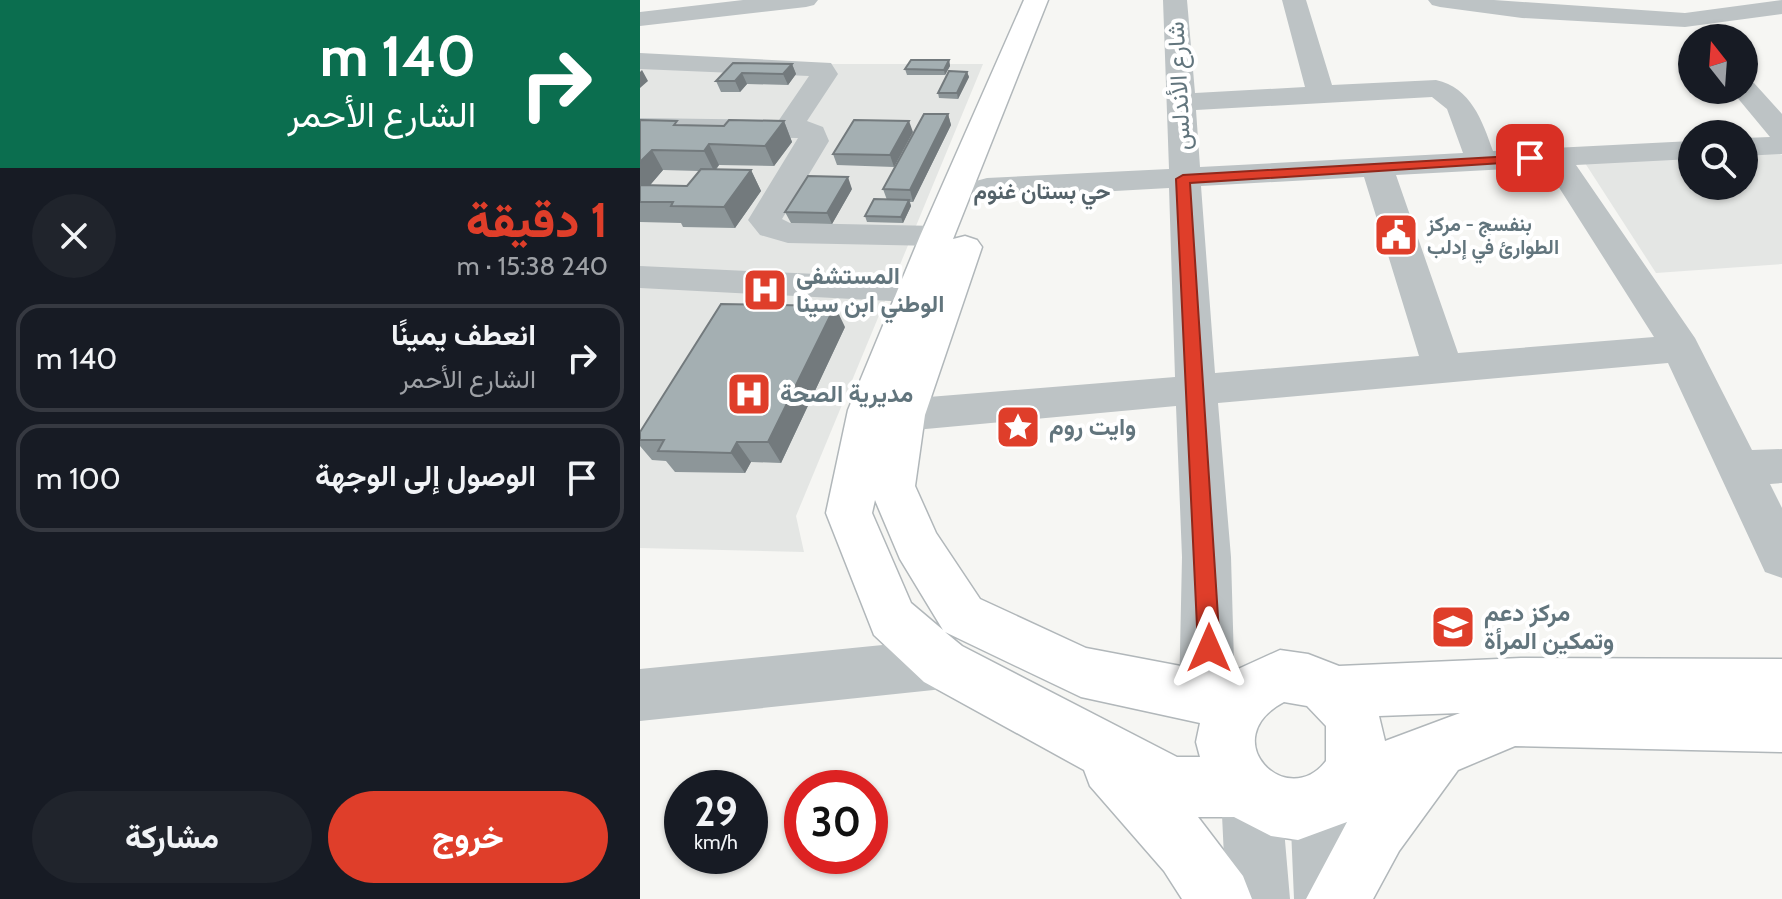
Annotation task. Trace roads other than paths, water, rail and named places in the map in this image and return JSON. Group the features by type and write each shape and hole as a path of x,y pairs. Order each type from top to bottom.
{"main road":[{"path":"1036,0 937,236 932,291 904,415 892,486 917,545 962,615 1081,672 1224,697 1280,676 1303,678 1334,692 1521,684 1782,685"},
{"path":"1055,0 987,188 869,410 849,513 892,619 943,664 1173,787 1247,790"},
{"path":"1327,801 1351,777 1359,751 1355,725 1334,692"},
{"path":"1224,697 1230,711 1224,729 1225,750 1231,769 1247,790 1266,804 1284,809 1327,801 1440,747 1515,719 1782,724"},
{"path":"1094,745 1186,849 1220,899"},
{"path":"1338,899 1377,829 1440,747"}],"street":[{"path":"641,19 660,0"},
{"name":"شارع الأندلس","path":"1175,0 1210,623 1224,697"},
{"path":"1294,0 1321,94"},
{"path":"1440,0 1522,11 1584,7 1678,26"},
{"path":"1669,0 1689,24"},
{"path":"641,19 792,1"},
{"path":"1713,24 1782,7"},
{"path":"640,61 822,69 824,74 787,129"},
{"path":"1183,102 1436,88 1447,91 1456,99 1481,161"},
{"path":"1758,89 1782,89"},
{"path":"1757,104 1782,132"},
{"path":"640,127 787,129 812,133 814,141 765,220 772,228 788,233 937,236"},
{"path":"1758,146 1782,145"},
{"path":"987,188 1678,151"},
{"path":"1555,157 1760,467 1782,557"},
{"path":"1377,167 1443,369"},
{"path":"640,277 932,291"},
{"path":"904,415 1681,348"},
{"path":"640,695 943,664"},
{"path":"1247,790 1258,899"},
{"path":"1326,899 1327,801"}],"place":[{"name":"بنفسج - مركز الطوارئ في إدلب","path":"1396,235"},
{"name":"المستشفى الوطني ابن سينا","path":"765,290"},
{"name":"مديرية الصحة","path":"749,394"},
{"name":"وايت روم","path":"1018,427"},
{"name":"مركز دعم وتمكين المرأة","path":"1453,627"}],"district":[{"name":"حي بستان غنوم","path":"1042,191"}]}
